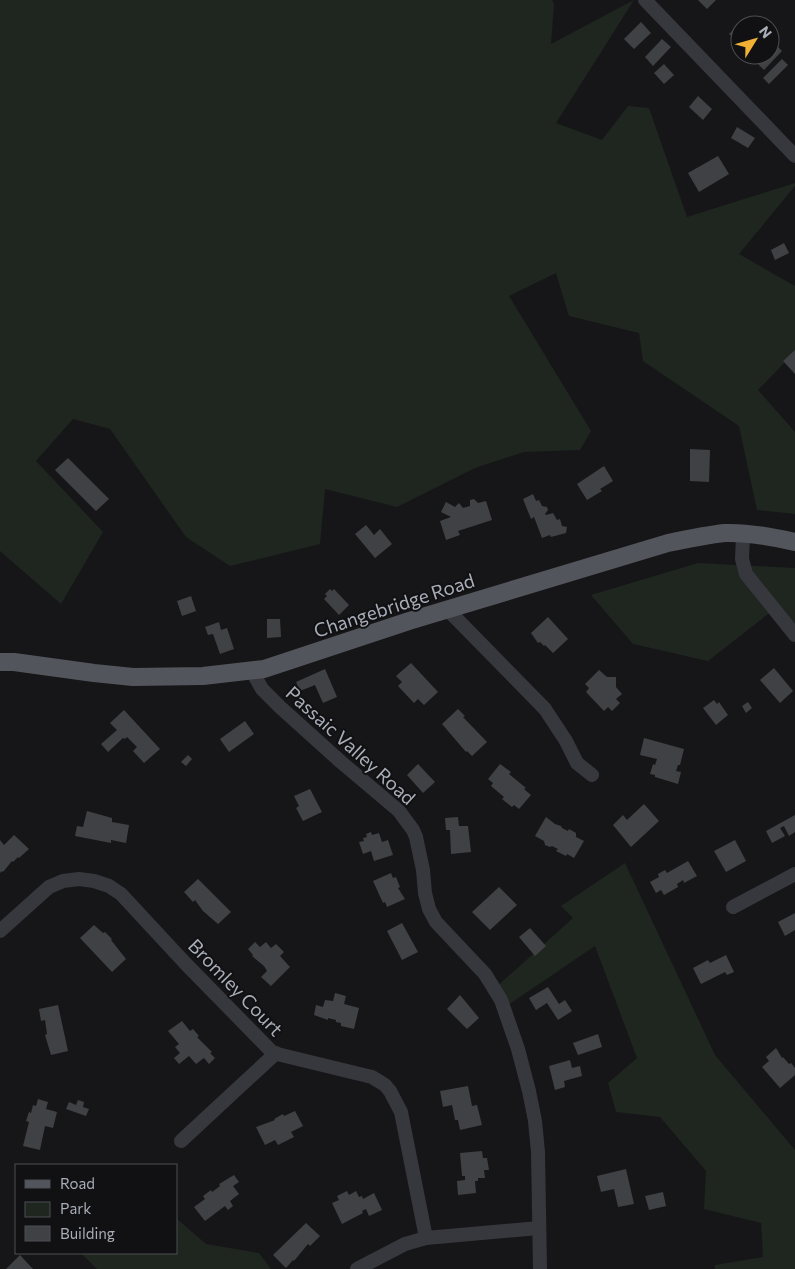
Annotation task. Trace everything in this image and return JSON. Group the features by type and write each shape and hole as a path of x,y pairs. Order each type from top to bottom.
{"main road":[{"name":"Changebridge Road","path":"0,662 14,662 133,677 203,676 252,671 264,669 448,610 668,543 700,536 728,533 795,542"}],"street":[{"path":"645,0 795,156"},
{"path":"743,534 742,559 746,574 795,635"},
{"path":"448,610 545,709 566,741 577,764 592,775"},
{"name":"Passaic Valley Road","path":"252,671 262,689 280,707 399,811 416,837 423,870 425,894 436,922 485,974 501,1000 518,1049 535,1121 538,1152 540,1269"},
{"path":"733,907 795,874"},
{"name":"Bromley Court","path":"0,931 49,887 56,883 78,879 94,881 109,886 121,894 261,1041 276,1053 372,1077 385,1085 401,1112 426,1238"},
{"path":"181,1141 276,1053"},
{"path":"357,1269 405,1244 426,1238 539,1228"}],"green space":[{"path":"0,0 552,0 554,4 551,44 634,0 556,123 602,140 628,106 649,108 687,217 795,183 795,186 739,254 795,286 795,352 758,390 795,432 795,514 757,510 739,426 643,361 639,333 569,316 556,273 509,296 591,431 580,450 524,452 475,468 397,507 325,489 320,544 230,566 186,537 110,429 73,419 36,461 103,532 61,604 0,551"},
{"path":"698,563 795,568 795,630 777,607 708,661 633,644 591,595"},
{"path":"625,863 715,1055 795,1150 795,1269 715,1269 715,1265 763,1257 761,1223 704,1209 706,1171 660,1117 616,1112 608,1083 637,1058 595,946 505,1007 494,989 573,918 561,906"},
{"path":"178,1220 206,1244 259,1253 271,1269 97,1269 82,1254 178,1254"}],"building":[{"path":"698,0 716,0 707,9"},
{"path":"641,22 651,33 634,49 624,39"},
{"path":"662,39 671,47 653,66 645,57"},
{"path":"782,59 788,65 769,84 763,78 776,65 780,65"},
{"path":"664,64 674,75 664,84 654,73"},
{"path":"759,65 769,65 764,70"},
{"path":"698,96 712,109 703,120 689,107"},
{"path":"737,127 755,138 748,148 731,138"},
{"path":"718,156 729,174 699,192 688,173"},
{"path":"784,243 789,253 775,260 771,250"},
{"path":"795,350 795,374 783,361"},
{"path":"690,449 710,450 709,482 690,481"},
{"path":"68,458 109,499 96,511 55,470"},
{"path":"604,466 613,481 600,489 602,491 587,500 577,484"},
{"path":"533,494 536,501 539,500 542,506 547,507 546,515 553,513 557,520 560,519 562,526 567,527 566,533 542,538 534,517 531,519 523,499"},
{"path":"474,499 478,503 486,501 492,520 458,531 460,535 446,540 440,521 451,517 441,512 446,502 455,507 459,503 463,508 470,506 470,500"},
{"path":"366,525 374,535 380,529 392,544 375,558 355,534"},
{"path":"330,589 332,591 334,589 349,605 339,615 324,599 327,596 325,594"},
{"path":"191,596 196,611 182,616 177,601"},
{"path":"548,617 568,639 553,653 545,645 540,642 538,643 531,633"},
{"path":"267,619 280,619 281,637 267,638"},
{"path":"219,622 221,630 227,628 234,649 220,654 213,634 208,635 205,627"},
{"path":"411,663 438,692 424,705 418,699 414,703 398,686 402,682 396,676"},
{"path":"774,668 793,691 780,703 760,680"},
{"path":"325,669 337,697 323,703 315,685 300,691 296,682"},
{"path":"599,670 607,677 616,677 616,687 622,694 616,699 620,703 612,711 608,707 604,711 586,692 589,688 585,684"},
{"path":"714,700 717,704 719,702 728,715 716,725 703,708"},
{"path":"748,702 752,708 746,713 742,706"},
{"path":"458,709 465,716 463,717 487,742 472,756 466,752 442,724"},
{"path":"124,710 160,749 144,763 133,751 137,747 127,737 123,738 108,752 101,744 117,730 110,723"},
{"path":"245,721 254,734 229,752 220,739"},
{"path":"644,738 684,749 680,765 678,765 676,771 681,772 678,784 650,774 653,764 655,765 657,759 640,755"},
{"path":"188,755 192,759 186,766 181,762"},
{"path":"418,764 435,782 423,793 407,775"},
{"path":"500,764 511,772 509,774 526,788 524,789 531,795 519,809 514,805 512,807 502,799 504,797 491,786 493,783 488,779"},
{"path":"310,789 322,812 303,821 296,808 299,806 294,796"},
{"path":"644,804 659,821 631,847 613,825 623,815 627,820"},
{"path":"87,811 112,818 112,822 129,825 126,843 111,840 111,843 75,836 77,826 83,827"},
{"path":"795,815 795,832 789,836 784,826 780,828 785,836 772,843 766,831"},
{"path":"458,817 459,826 468,826 471,852 451,854 450,830 446,830 445,818"},
{"path":"546,817 562,828 576,833 576,837 584,841 574,858 556,851 558,849 552,846 545,845 544,841 535,836"},
{"path":"371,832 372,835 379,833 382,842 388,840 393,855 374,861 371,851 363,854 359,842 364,841 363,838 367,837 366,834"},
{"path":"14,835 29,849 19,858 12,861 0,873 0,840 4,845"},
{"path":"735,840 746,861 726,872 714,851"},
{"path":"688,861 697,876 684,883 683,880 677,884 678,887 664,895 661,890 656,893 650,882 659,877 658,874 665,870 667,873"},
{"path":"391,873 393,878 396,877 400,887 398,888 405,899 387,907 385,902 383,903 373,881"},
{"path":"198,879 231,912 218,924 203,911 195,900 193,902 184,892"},
{"path":"499,887 517,905 490,930 472,912"},
{"path":"795,913 795,930 785,936 778,922"},
{"path":"402,923 418,952 402,960 387,931"},
{"path":"94,925 112,939 126,959 112,972 80,938"},
{"path":"530,928 546,946 535,956 519,937"},
{"path":"255,942 260,947 266,942 271,948 276,944 284,952 280,956 290,967 271,986 261,977 267,971 264,966 252,956 248,949"},
{"path":"726,955 734,972 727,975 725,972 701,984 693,968 708,960 710,963"},
{"path":"548,987 559,1004 565,1000 572,1011 558,1020 547,1003 536,1010 529,998"},
{"path":"335,993 346,996 344,1004 359,1008 354,1029 341,1026 341,1023 336,1022 336,1020 328,1018 328,1020 314,1015 316,1005 323,1007 325,1000 333,1001"},
{"path":"460,995 479,1018 467,1029 447,1009"},
{"path":"58,1005 68,1051 51,1055 45,1035 47,1034 45,1020 41,1021 39,1009"},
{"path":"182,1021 190,1031 193,1029 199,1036 197,1037 212,1052 210,1053 215,1058 209,1064 204,1058 196,1064 189,1056 179,1064 174,1058 180,1053 175,1047 179,1044 168,1031"},
{"path":"598,1034 602,1047 578,1055 573,1043"},
{"path":"776,1048 782,1058 789,1064 791,1063 795,1068 795,1075 780,1088 762,1067 769,1061 766,1057"},
{"path":"570,1060 572,1068 580,1066 582,1076 564,1081 565,1087 555,1090 549,1066"},
{"path":"468,1086 472,1106 477,1105 482,1125 460,1130 458,1120 455,1120 452,1105 443,1107 440,1091"},
{"path":"38,1099 48,1102 46,1109 57,1112 53,1128 45,1126 40,1150 23,1146 29,1122 26,1121 29,1112 31,1113 33,1105 36,1106"},
{"path":"78,1100 84,1102 83,1107 89,1109 86,1116 66,1109 69,1102 76,1105"},
{"path":"295,1111 303,1126 291,1132 294,1137 278,1145 275,1140 265,1145 256,1127 275,1120 283,1114 284,1116"},
{"path":"482,1151 483,1158 487,1158 489,1170 484,1170 485,1178 478,1178 478,1181 475,1181 476,1193 458,1195 457,1181 465,1180 465,1176 462,1176 460,1153"},
{"path":"626,1169 634,1204 618,1207 614,1189 601,1192 597,1176"},
{"path":"234,1175 239,1182 233,1186 239,1194 230,1201 233,1206 228,1210 225,1206 205,1221 194,1207 205,1199 203,1196 211,1190 212,1192 220,1186 219,1184"},
{"path":"347,1191 349,1195 356,1191 359,1197 362,1196 363,1199 374,1193 382,1210 369,1216 366,1209 362,1211 363,1213 342,1224 332,1203 339,1200 337,1196"},
{"path":"663,1192 666,1206 649,1210 645,1196"},
{"path":"306,1223 320,1236 310,1246 308,1244 286,1268 273,1255"},
{"path":"20,1255 33,1269 6,1269"}]}
